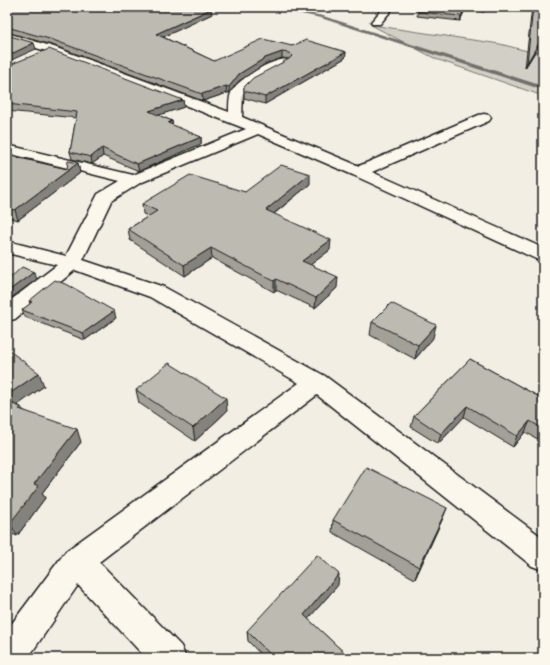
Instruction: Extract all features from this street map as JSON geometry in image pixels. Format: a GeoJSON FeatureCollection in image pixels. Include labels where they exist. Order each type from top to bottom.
{"type":"FeatureCollection","features":[{"type":"Feature","properties":{"kind":"street"},"geometry":{"type":"LineString","coordinates":[[376,22],[389,7]]}},
{"type":"Feature","properties":{"kind":"street"},"geometry":{"type":"LineString","coordinates":[[7,36],[50,49],[235,119],[359,172],[543,255]]}},
{"type":"Feature","properties":{"kind":"street"},"geometry":{"type":"LineString","coordinates":[[36,55],[50,49]]}},
{"type":"Feature","properties":{"kind":"street"},"geometry":{"type":"LineString","coordinates":[[235,119],[237,93],[248,80],[284,62]]}},
{"type":"Feature","properties":{"kind":"street"},"geometry":{"type":"LineString","coordinates":[[359,172],[484,118]]}},
{"type":"Feature","properties":{"kind":"street"},"geometry":{"type":"LineString","coordinates":[[7,314],[72,263],[104,198],[134,180],[258,129]]}},
{"type":"Feature","properties":{"kind":"street"},"geometry":{"type":"LineString","coordinates":[[7,149],[134,180]]}},
{"type":"Feature","properties":{"kind":"street"},"geometry":{"type":"LineString","coordinates":[[7,247],[72,263],[157,292],[317,382],[543,556]]}},
{"type":"Feature","properties":{"kind":"street"},"geometry":{"type":"LineString","coordinates":[[7,658],[77,561],[317,382]]}},
{"type":"Feature","properties":{"kind":"street"},"geometry":{"type":"LineString","coordinates":[[77,561],[169,658]]}},
{"type":"Feature","properties":{"kind":"shaded area"},"geometry":{"type":"Polygon","coordinates":[[[371,25],[500,44],[543,55],[543,96],[436,59],[371,25]]]}},
{"type":"Feature","properties":{"kind":"building"},"geometry":{"type":"Polygon","coordinates":[[[7,7],[197,7],[211,9],[156,34],[214,61],[263,39],[292,46],[306,40],[346,52],[265,97],[244,91],[244,87],[253,78],[289,59],[292,56],[289,53],[282,52],[265,58],[239,74],[229,87],[226,86],[202,94],[53,40],[7,27],[7,7]]]}},
{"type":"Feature","properties":{"kind":"building"},"geometry":{"type":"Polygon","coordinates":[[[420,7],[465,7],[461,16],[418,12],[420,7]]]}},
{"type":"Feature","properties":{"kind":"building"},"geometry":{"type":"Polygon","coordinates":[[[533,7],[543,7],[543,36],[527,63],[533,7]]]}},
{"type":"Feature","properties":{"kind":"building"},"geometry":{"type":"Polygon","coordinates":[[[7,35],[34,43],[7,56],[7,35]]]}},
{"type":"Feature","properties":{"kind":"building"},"geometry":{"type":"Polygon","coordinates":[[[49,49],[183,100],[149,111],[172,121],[168,123],[201,137],[137,164],[102,148],[91,157],[70,152],[77,112],[7,104],[7,66],[49,49]]]}},
{"type":"Feature","properties":{"kind":"building"},"geometry":{"type":"Polygon","coordinates":[[[7,155],[67,169],[68,161],[78,163],[15,210],[7,208],[7,155]]]}},
{"type":"Feature","properties":{"kind":"building"},"geometry":{"type":"Polygon","coordinates":[[[281,165],[310,174],[266,210],[331,240],[302,261],[338,277],[316,298],[276,279],[274,281],[211,248],[184,265],[128,229],[157,211],[142,204],[190,175],[245,192],[281,165]]]}},
{"type":"Feature","properties":{"kind":"building"},"geometry":{"type":"Polygon","coordinates":[[[22,267],[34,272],[7,292],[7,281],[22,267]]]}},
{"type":"Feature","properties":{"kind":"building"},"geometry":{"type":"Polygon","coordinates":[[[55,280],[70,286],[114,311],[83,333],[22,310],[32,302],[29,301],[55,280]]]}},
{"type":"Feature","properties":{"kind":"building"},"geometry":{"type":"Polygon","coordinates":[[[391,303],[436,325],[418,345],[372,322],[391,303]]]}},
{"type":"Feature","properties":{"kind":"building"},"geometry":{"type":"Polygon","coordinates":[[[7,349],[39,373],[9,394],[7,392],[7,349]]]}},
{"type":"Feature","properties":{"kind":"building"},"geometry":{"type":"Polygon","coordinates":[[[470,359],[543,399],[543,429],[530,421],[517,436],[467,406],[441,434],[414,416],[470,359]]]}},
{"type":"Feature","properties":{"kind":"building"},"geometry":{"type":"Polygon","coordinates":[[[169,363],[226,398],[193,428],[136,390],[169,363]]]}},
{"type":"Feature","properties":{"kind":"building"},"geometry":{"type":"Polygon","coordinates":[[[7,402],[21,407],[19,409],[77,429],[34,484],[39,486],[10,523],[7,522],[7,402]]]}},
{"type":"Feature","properties":{"kind":"building"},"geometry":{"type":"Polygon","coordinates":[[[366,467],[447,508],[419,567],[333,520],[366,467]]]}},
{"type":"Feature","properties":{"kind":"building"},"geometry":{"type":"Polygon","coordinates":[[[317,555],[339,574],[304,615],[350,658],[274,658],[247,631],[317,555]]]}},
{"type":"Feature","properties":{"kind":"waterway"},"geometry":{"type":"LineString","coordinates":[[270,7],[322,17],[543,88]]}}]}
